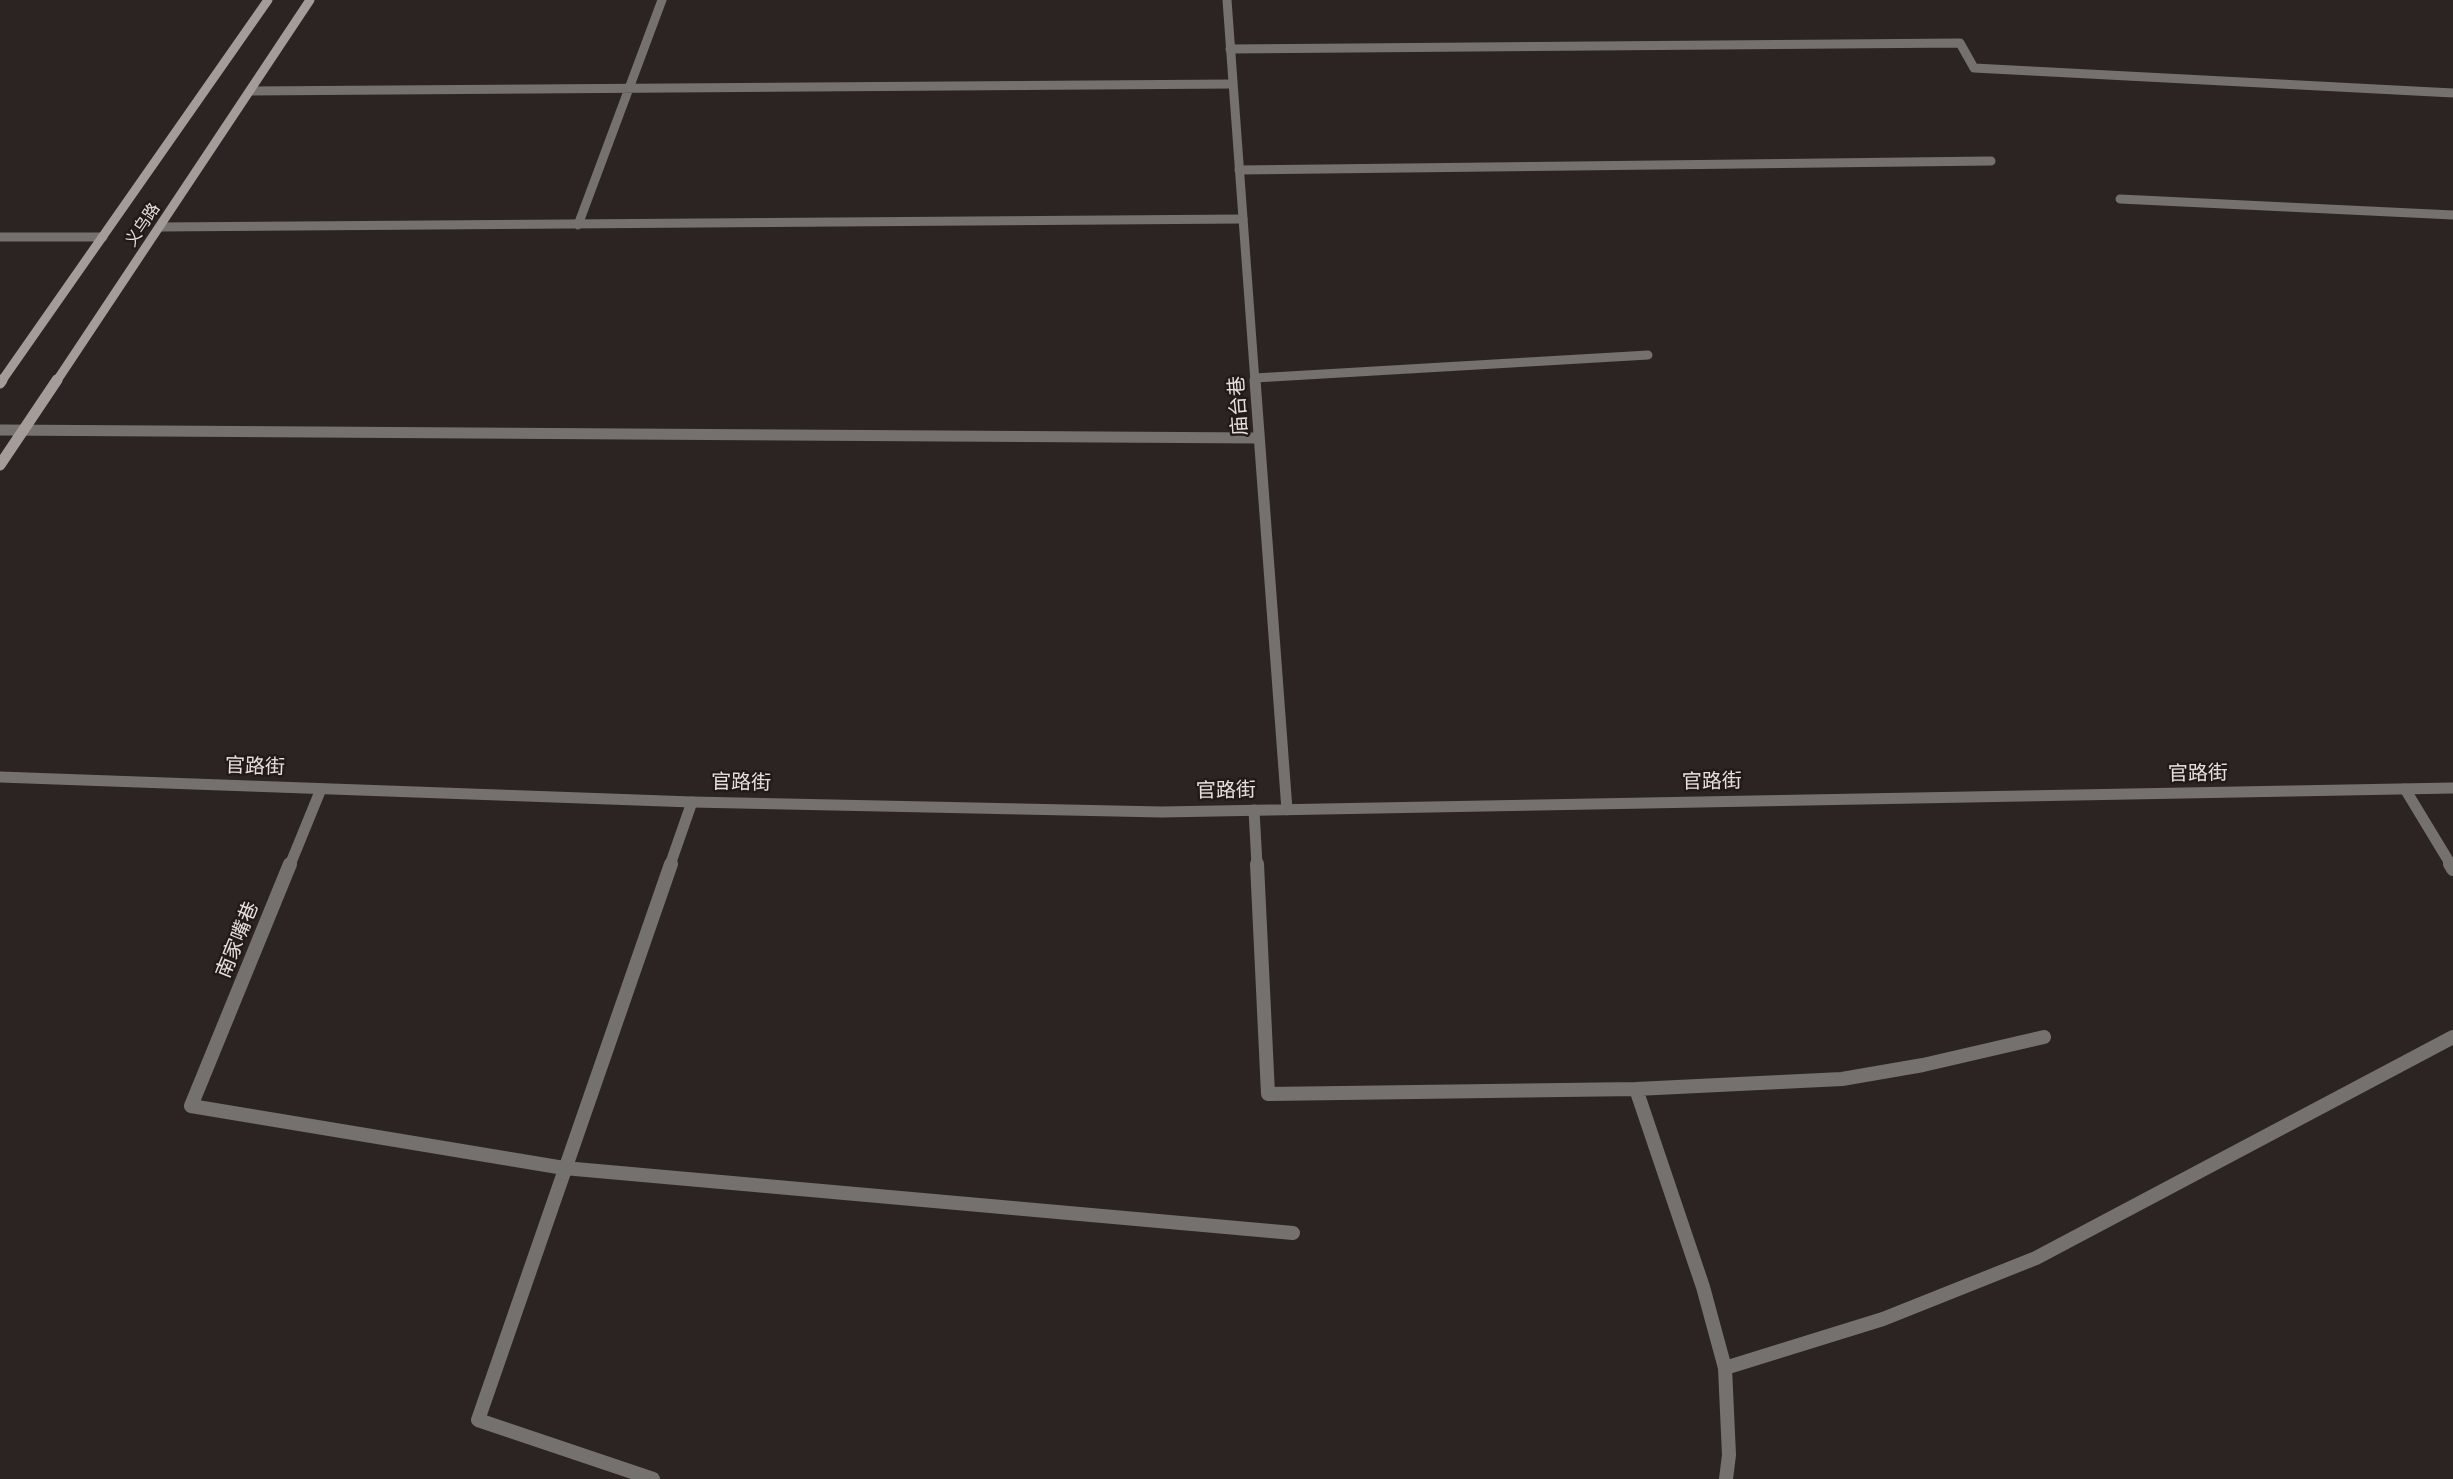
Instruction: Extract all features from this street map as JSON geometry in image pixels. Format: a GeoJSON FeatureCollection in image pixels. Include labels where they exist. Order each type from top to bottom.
{"type":"FeatureCollection","features":[{"type":"Feature","properties":{"kind":"main road","name":"义乌路"},"geometry":{"type":"LineString","coordinates":[[0,383],[268,0]]}},
{"type":"Feature","properties":{"kind":"main road","name":"义乌路"},"geometry":{"type":"LineString","coordinates":[[0,465],[310,0]]}},
{"type":"Feature","properties":{"kind":"street"},"geometry":{"type":"LineString","coordinates":[[579,225],[662,0]]}},
{"type":"Feature","properties":{"kind":"street","name":"庙台巷"},"geometry":{"type":"LineString","coordinates":[[1227,0],[1287,810]]}},
{"type":"Feature","properties":{"kind":"street"},"geometry":{"type":"LineString","coordinates":[[1230,49],[1960,43],[1974,68],[2453,93]]}},
{"type":"Feature","properties":{"kind":"street"},"geometry":{"type":"LineString","coordinates":[[250,91],[1232,84]]}},
{"type":"Feature","properties":{"kind":"street"},"geometry":{"type":"LineString","coordinates":[[1239,170],[1991,161]]}},
{"type":"Feature","properties":{"kind":"street"},"geometry":{"type":"LineString","coordinates":[[2120,199],[2453,215]]}},
{"type":"Feature","properties":{"kind":"street"},"geometry":{"type":"LineString","coordinates":[[160,227],[1243,219]]}},
{"type":"Feature","properties":{"kind":"street"},"geometry":{"type":"LineString","coordinates":[[0,237],[103,237]]}},
{"type":"Feature","properties":{"kind":"street"},"geometry":{"type":"LineString","coordinates":[[1255,378],[1648,355]]}},
{"type":"Feature","properties":{"kind":"street"},"geometry":{"type":"LineString","coordinates":[[0,430],[1259,438]]}},
{"type":"Feature","properties":{"kind":"street","name":"官路街"},"geometry":{"type":"LineString","coordinates":[[0,777],[692,802],[1151,812],[2453,788]]}},
{"type":"Feature","properties":{"kind":"street","name":"南家嘴巷"},"geometry":{"type":"LineString","coordinates":[[321,789],[191,1106],[564,1168]]}},
{"type":"Feature","properties":{"kind":"street"},"geometry":{"type":"LineString","coordinates":[[2405,789],[2453,869]]}},
{"type":"Feature","properties":{"kind":"street"},"geometry":{"type":"LineString","coordinates":[[653,1479],[478,1420],[692,802]]}},
{"type":"Feature","properties":{"kind":"street"},"geometry":{"type":"LineString","coordinates":[[1254,810],[1268,1094],[1636,1089],[1842,1079],[1923,1065],[2044,1037]]}},
{"type":"Feature","properties":{"kind":"street"},"geometry":{"type":"LineString","coordinates":[[1725,1368],[1883,1318],[2036,1258],[2453,1037]]}},
{"type":"Feature","properties":{"kind":"street"},"geometry":{"type":"LineString","coordinates":[[1636,1089],[1703,1287],[1725,1368],[1729,1455],[1726,1479]]}},
{"type":"Feature","properties":{"kind":"street"},"geometry":{"type":"LineString","coordinates":[[564,1168],[1293,1233]]}}]}
